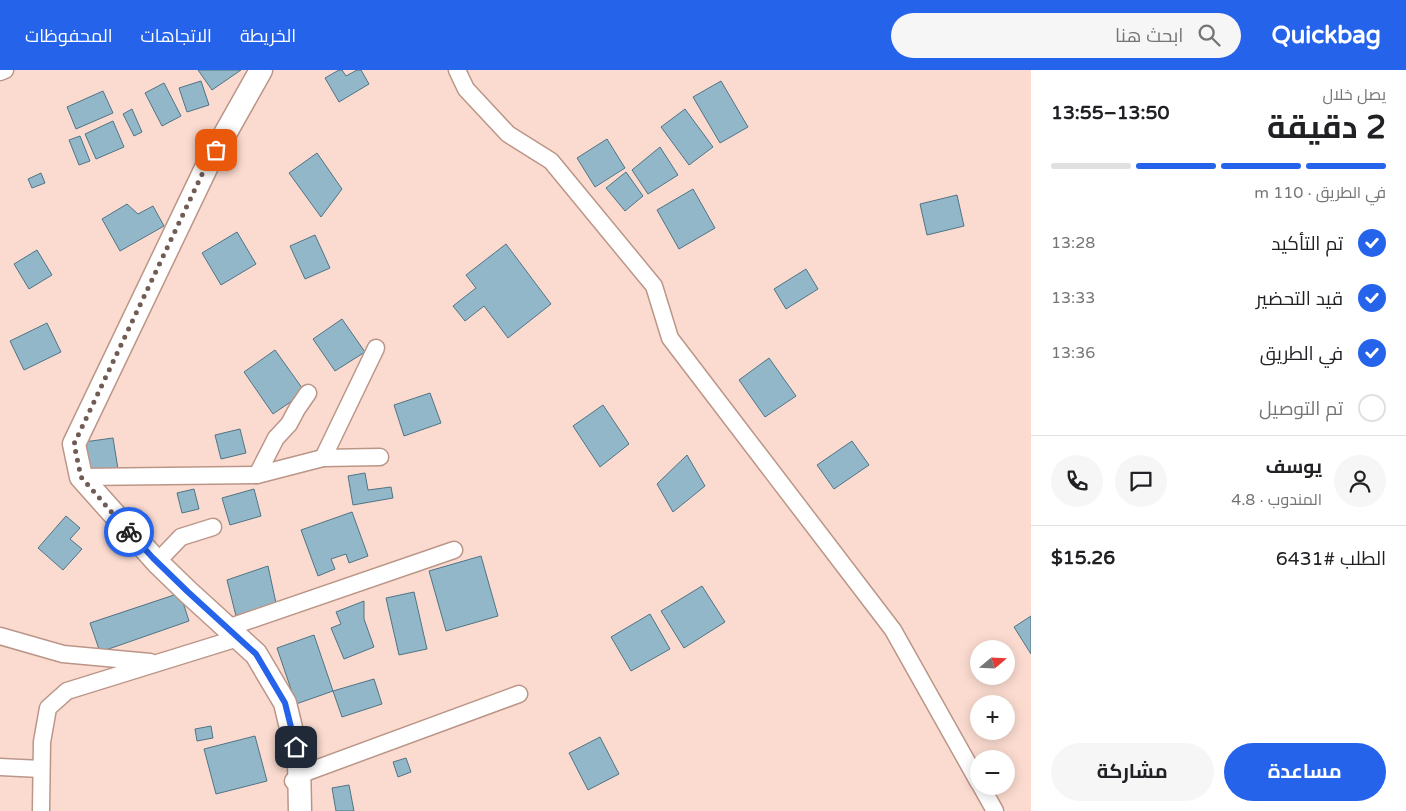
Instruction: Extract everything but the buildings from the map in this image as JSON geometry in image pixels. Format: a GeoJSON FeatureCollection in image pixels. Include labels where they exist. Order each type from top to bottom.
{"type":"FeatureCollection","features":[{"type":"Feature","properties":{"kind":"street"},"geometry":{"type":"LineString","coordinates":[[0,72],[6,70]]}},
{"type":"Feature","properties":{"kind":"street"},"geometry":{"type":"LineString","coordinates":[[261,70],[206,166],[74,444],[81,477],[157,562],[256,654],[285,703],[299,762],[295,780],[300,811]]}},
{"type":"Feature","properties":{"kind":"street"},"geometry":{"type":"LineString","coordinates":[[457,70],[466,90],[508,134],[551,161],[654,286],[670,338],[893,630],[970,767]]}},
{"type":"Feature","properties":{"kind":"street"},"geometry":{"type":"LineString","coordinates":[[323,458],[376,348]]}},
{"type":"Feature","properties":{"kind":"street"},"geometry":{"type":"LineString","coordinates":[[257,475],[276,438],[290,424],[296,409],[308,393]]}},
{"type":"Feature","properties":{"kind":"street"},"geometry":{"type":"LineString","coordinates":[[81,477],[257,475],[323,458],[380,457]]}},
{"type":"Feature","properties":{"kind":"street"},"geometry":{"type":"LineString","coordinates":[[157,562],[181,537],[213,527]]}},
{"type":"Feature","properties":{"kind":"street"},"geometry":{"type":"LineString","coordinates":[[40,811],[42,742],[48,708],[67,691],[157,663],[454,550]]}},
{"type":"Feature","properties":{"kind":"street"},"geometry":{"type":"LineString","coordinates":[[0,636],[63,654],[157,663]]}},
{"type":"Feature","properties":{"kind":"street"},"geometry":{"type":"LineString","coordinates":[[295,780],[519,694]]}},
{"type":"Feature","properties":{"kind":"street"},"geometry":{"type":"LineString","coordinates":[[0,767],[41,769]]}},
{"type":"Feature","properties":{"kind":"street"},"geometry":{"type":"LineString","coordinates":[[986,795],[995,811]]}},
{"type":"Feature","properties":{"kind":"way so far"},"geometry":{"type":"LineString","coordinates":[[129,532],[81,477],[74,444],[206,166],[216,150]]}},
{"type":"Feature","properties":{"kind":"route"},"geometry":{"type":"LineString","coordinates":[[129,532],[188,592],[256,654],[285,703],[296,747]]}}]}
